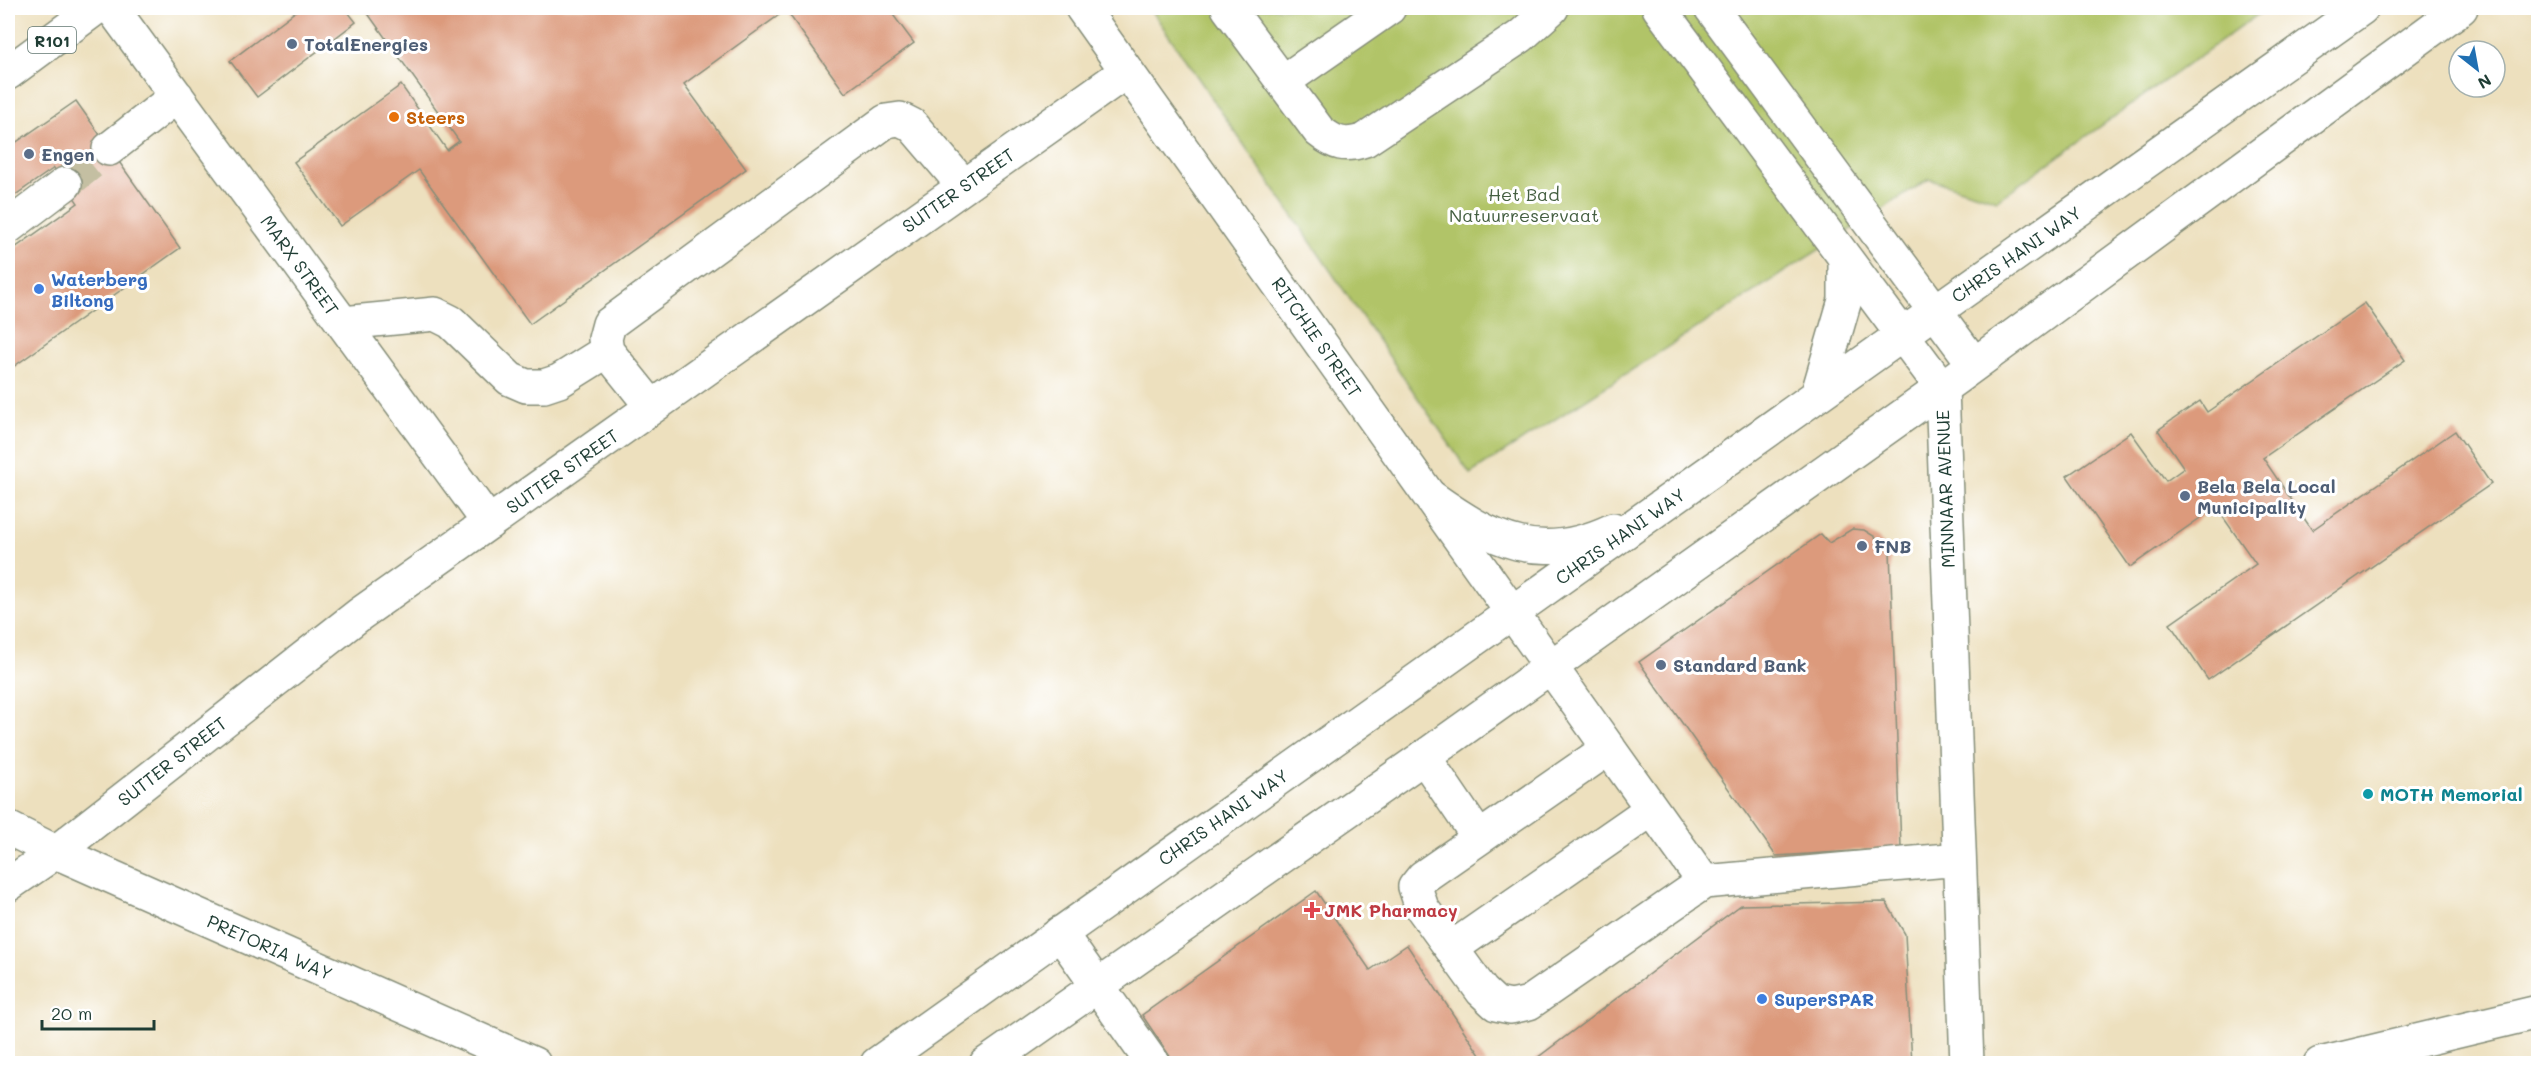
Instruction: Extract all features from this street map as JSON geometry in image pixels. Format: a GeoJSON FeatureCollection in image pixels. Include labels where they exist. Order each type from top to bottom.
{"type":"FeatureCollection","features":[{"type":"Feature","properties":{"kind":"street","name":"R101"},"geometry":{"type":"LineString","coordinates":[[8,73],[96,8]]}},
{"type":"Feature","properties":{"kind":"street","name":"MARX STREET"},"geometry":{"type":"LineString","coordinates":[[112,8],[489,523]]}},
{"type":"Feature","properties":{"kind":"street","name":"RITCHIE STREET"},"geometry":{"type":"LineString","coordinates":[[1082,8],[1704,882]]}},
{"type":"Feature","properties":{"kind":"street"},"geometry":{"type":"LineString","coordinates":[[1284,81],[1389,8]]}},
{"type":"Feature","properties":{"kind":"street"},"geometry":{"type":"LineString","coordinates":[[1231,9],[1319,131],[1333,142],[1347,146],[1365,140],[1512,42],[1552,8]]}},
{"type":"Feature","properties":{"kind":"street","name":"MINNAAR AVENUE"},"geometry":{"type":"LineString","coordinates":[[1659,8],[1942,388],[1966,1064]]}},
{"type":"Feature","properties":{"kind":"street"},"geometry":{"type":"LineString","coordinates":[[1711,8],[1974,364]]}},
{"type":"Feature","properties":{"kind":"street","name":"CHRIS HANI WAY"},"geometry":{"type":"LineString","coordinates":[[877,1064],[2362,8]]}},
{"type":"Feature","properties":{"kind":"street"},"geometry":{"type":"LineString","coordinates":[[986,1064],[1424,758],[1942,388],[2461,8]]}},
{"type":"Feature","properties":{"kind":"street","name":"SUTTER STREET"},"geometry":{"type":"LineString","coordinates":[[8,885],[56,852],[360,614],[1127,71]]}},
{"type":"Feature","properties":{"kind":"street"},"geometry":{"type":"LineString","coordinates":[[109,149],[177,96]]}},
{"type":"Feature","properties":{"kind":"street"},"geometry":{"type":"LineString","coordinates":[[652,407],[607,351],[605,339],[609,324],[886,121],[900,119],[912,125],[964,186]]}},
{"type":"Feature","properties":{"kind":"street"},"geometry":{"type":"LineString","coordinates":[[8,227],[65,184]]}},
{"type":"Feature","properties":{"kind":"street"},"geometry":{"type":"LineString","coordinates":[[1818,393],[1845,300],[1845,260]]}},
{"type":"Feature","properties":{"kind":"street"},"geometry":{"type":"LineString","coordinates":[[343,323],[414,314],[435,314],[451,322],[510,379],[526,386],[544,386],[559,381],[607,351]]}},
{"type":"Feature","properties":{"kind":"street"},"geometry":{"type":"LineString","coordinates":[[1431,497],[1473,527],[1508,543],[1550,546],[1594,539],[1661,507]]}},
{"type":"Feature","properties":{"kind":"street"},"geometry":{"type":"LineString","coordinates":[[1609,748],[1423,877],[1415,887],[1422,908],[1482,991],[1496,1004],[1511,1007],[1529,1004],[1704,882],[1959,859]]}},
{"type":"Feature","properties":{"kind":"street"},"geometry":{"type":"LineString","coordinates":[[1424,758],[1479,838]]}},
{"type":"Feature","properties":{"kind":"street"},"geometry":{"type":"LineString","coordinates":[[1452,948],[1652,809]]}},
{"type":"Feature","properties":{"kind":"street","name":"PRETORIA WAY"},"geometry":{"type":"LineString","coordinates":[[8,828],[56,852],[534,1064]]}},
{"type":"Feature","properties":{"kind":"street"},"geometry":{"type":"LineString","coordinates":[[1060,933],[1153,1064]]}},
{"type":"Feature","properties":{"kind":"street"},"geometry":{"type":"LineString","coordinates":[[2320,1064],[2538,1012]]}},
{"type":"Feature","properties":{"kind":"green space","name":"Het Bad Natuurreservaat"},"geometry":{"type":"Polygon","coordinates":[[[1150,8],[2267,8],[1997,200],[1929,179],[1470,474],[1150,8]]]}},
{"type":"Feature","properties":{"kind":"building"},"geometry":{"type":"Polygon","coordinates":[[[300,8],[345,8],[356,22],[257,97],[230,61],[300,8]]]}},
{"type":"Feature","properties":{"kind":"building"},"geometry":{"type":"Polygon","coordinates":[[[364,8],[888,8],[914,43],[845,93],[786,10],[684,84],[746,169],[530,324],[419,170],[340,226],[294,162],[401,85],[447,150],[459,141],[364,8]]]}},
{"type":"Feature","properties":{"kind":"building"},"geometry":{"type":"Polygon","coordinates":[[[76,101],[180,248],[13,367],[8,360],[8,253],[78,203],[54,168],[8,200],[8,148],[76,101]]]}},
{"type":"Feature","properties":{"kind":"building","name":"Bela Bela Local Municipality"},"geometry":{"type":"Polygon","coordinates":[[[2365,303],[2405,360],[2263,458],[2312,530],[2455,431],[2491,484],[2208,680],[2170,624],[2256,564],[2216,507],[2130,567],[2067,476],[2131,432],[2166,481],[2184,468],[2158,430],[2200,401],[2207,412],[2365,303]]]}},
{"type":"Feature","properties":{"kind":"building"},"geometry":{"type":"Polygon","coordinates":[[[1852,529],[1864,530],[1877,538],[1890,551],[1901,848],[1776,856],[1639,662],[1821,534],[1829,543],[1852,529]]]}},
{"type":"Feature","properties":{"kind":"building"},"geometry":{"type":"Polygon","coordinates":[[[1316,891],[1370,970],[1407,945],[1486,1064],[1175,1064],[1142,1015],[1316,891]]]}},
{"type":"Feature","properties":{"kind":"building","name":"SuperSPAR"},"geometry":{"type":"Polygon","coordinates":[[[1886,902],[1905,934],[1912,1064],[1529,1064],[1741,905],[1886,902]]]}},
{"type":"Feature","properties":{"kind":"tunnel"},"geometry":{"type":"LineString","coordinates":[[65,184],[109,149]]}},
{"type":"Feature","properties":{"kind":"place","name":"TotalEnergies"},"geometry":{"type":"Point","coordinates":[292,44]}},
{"type":"Feature","properties":{"kind":"place","name":"Steers"},"geometry":{"type":"Point","coordinates":[394,117]}},
{"type":"Feature","properties":{"kind":"place","name":"Engen"},"geometry":{"type":"Point","coordinates":[29,154]}},
{"type":"Feature","properties":{"kind":"place","name":"Waterberg Biltong"},"geometry":{"type":"Point","coordinates":[39,289]}},
{"type":"Feature","properties":{"kind":"place","name":"Bela Bela Local Municipality"},"geometry":{"type":"Point","coordinates":[2185,496]}},
{"type":"Feature","properties":{"kind":"place","name":"FNB"},"geometry":{"type":"Point","coordinates":[1862,546]}},
{"type":"Feature","properties":{"kind":"place","name":"Standard Bank"},"geometry":{"type":"Point","coordinates":[1661,665]}},
{"type":"Feature","properties":{"kind":"place","name":"MOTH Memorial"},"geometry":{"type":"Point","coordinates":[2368,794]}},
{"type":"Feature","properties":{"kind":"place","name":"JMK Pharmacy"},"geometry":{"type":"Point","coordinates":[1312,910]}},
{"type":"Feature","properties":{"kind":"place","name":"SuperSPAR"},"geometry":{"type":"Point","coordinates":[1762,999]}}]}
